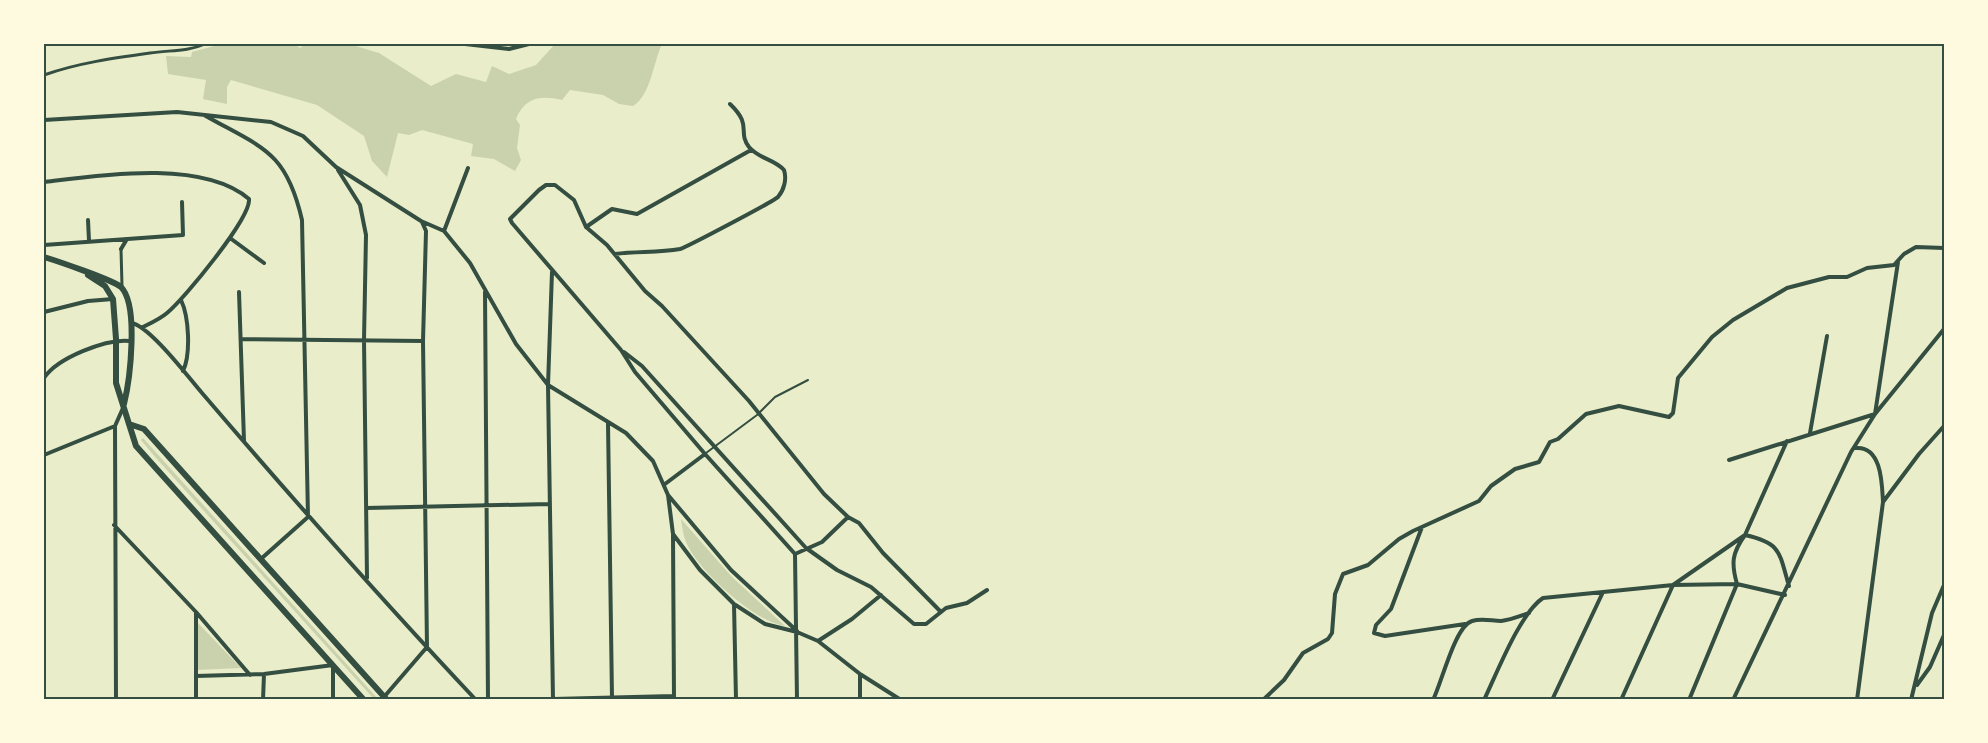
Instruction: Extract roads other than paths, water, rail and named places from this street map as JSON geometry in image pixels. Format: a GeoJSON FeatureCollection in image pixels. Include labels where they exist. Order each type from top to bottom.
{"type":"FeatureCollection","features":[{"type":"Feature","properties":{"kind":"main road"},"geometry":{"type":"LineString","coordinates":[[44,257],[113,282],[122,288],[131,308],[124,404]]}},
{"type":"Feature","properties":{"kind":"main road"},"geometry":{"type":"LineString","coordinates":[[88,274],[105,286],[113,299],[117,339],[116,383],[142,455],[364,699]]}},
{"type":"Feature","properties":{"kind":"main road"},"geometry":{"type":"LineString","coordinates":[[129,424],[144,429],[386,698]]}},
{"type":"Feature","properties":{"kind":"street"},"geometry":{"type":"LineString","coordinates":[[44,75],[112,58],[175,49],[186,51],[205,44]]}},
{"type":"Feature","properties":{"kind":"street"},"geometry":{"type":"LineString","coordinates":[[465,44],[509,49],[529,44]]}},
{"type":"Feature","properties":{"kind":"street"},"geometry":{"type":"LineString","coordinates":[[615,254],[637,251],[660,253],[681,248],[775,200],[783,190],[784,170],[756,156],[751,150],[745,140],[742,117],[730,105]]}},
{"type":"Feature","properties":{"kind":"street"},"geometry":{"type":"LineString","coordinates":[[44,120],[177,112],[261,121],[285,126],[303,136],[336,166],[421,220],[444,231],[470,263],[516,344],[548,385],[638,443],[653,460],[665,484],[673,534],[674,698],[553,699],[548,385],[552,272]]}},
{"type":"Feature","properties":{"kind":"street"},"geometry":{"type":"LineString","coordinates":[[202,114],[271,154],[289,179],[302,220],[308,518]]}},
{"type":"Feature","properties":{"kind":"street"},"geometry":{"type":"LineString","coordinates":[[586,227],[612,209],[637,214],[751,150]]}},
{"type":"Feature","properties":{"kind":"street"},"geometry":{"type":"LineString","coordinates":[[336,166],[360,205],[365,227],[367,580]]}},
{"type":"Feature","properties":{"kind":"street"},"geometry":{"type":"LineString","coordinates":[[444,231],[468,168]]}},
{"type":"Feature","properties":{"kind":"street"},"geometry":{"type":"LineString","coordinates":[[44,182],[106,175],[182,175],[216,182],[247,197],[249,206],[230,238],[181,300],[165,315],[142,327]]}},
{"type":"Feature","properties":{"kind":"street"},"geometry":{"type":"LineString","coordinates":[[797,699],[795,555],[745,501],[635,372],[621,350],[552,272],[510,219],[538,189],[550,185],[561,189],[574,200],[586,227],[615,254],[645,291],[662,306],[748,401],[757,415],[824,494],[848,517],[859,523],[883,553],[940,612]]}},
{"type":"Feature","properties":{"kind":"street"},"geometry":{"type":"LineString","coordinates":[[44,244],[183,235],[182,202]]}},
{"type":"Feature","properties":{"kind":"street"},"geometry":{"type":"LineString","coordinates":[[88,220],[89,241]]}},
{"type":"Feature","properties":{"kind":"street"},"geometry":{"type":"LineString","coordinates":[[386,698],[427,647],[423,341],[426,231],[421,220]]}},
{"type":"Feature","properties":{"kind":"street"},"geometry":{"type":"LineString","coordinates":[[122,288],[121,249],[127,238]]}},
{"type":"Feature","properties":{"kind":"street"},"geometry":{"type":"LineString","coordinates":[[230,238],[264,263]]}},
{"type":"Feature","properties":{"kind":"street"},"geometry":{"type":"LineString","coordinates":[[1263,699],[1284,680],[1303,653],[1328,639],[1332,633],[1335,594],[1343,574],[1368,565],[1399,539],[1479,501],[1491,486],[1515,469],[1539,462],[1550,442],[1558,440],[1587,414],[1619,406],[1669,417],[1673,413],[1678,378],[1712,338],[1734,320],[1787,288],[1829,277],[1847,277],[1867,268],[1894,265],[1904,254],[1916,247],[1944,248]]}},
{"type":"Feature","properties":{"kind":"street"},"geometry":{"type":"LineString","coordinates":[[1875,414],[1898,262]]}},
{"type":"Feature","properties":{"kind":"street"},"geometry":{"type":"LineString","coordinates":[[485,291],[488,699]]}},
{"type":"Feature","properties":{"kind":"street"},"geometry":{"type":"LineString","coordinates":[[239,292],[244,442]]}},
{"type":"Feature","properties":{"kind":"street"},"geometry":{"type":"LineString","coordinates":[[44,312],[88,301],[113,299]]}},
{"type":"Feature","properties":{"kind":"street"},"geometry":{"type":"LineString","coordinates":[[181,300],[185,309],[186,350],[183,371]]}},
{"type":"Feature","properties":{"kind":"street"},"geometry":{"type":"LineString","coordinates":[[131,323],[142,327],[183,371],[308,518],[476,699]]}},
{"type":"Feature","properties":{"kind":"street"},"geometry":{"type":"LineString","coordinates":[[1733,699],[1855,448],[1875,414],[1944,329]]}},
{"type":"Feature","properties":{"kind":"street"},"geometry":{"type":"LineString","coordinates":[[1810,433],[1827,336]]}},
{"type":"Feature","properties":{"kind":"street"},"geometry":{"type":"LineString","coordinates":[[44,378],[58,363],[117,339],[130,341]]}},
{"type":"Feature","properties":{"kind":"street"},"geometry":{"type":"LineString","coordinates":[[242,339],[423,341]]}},
{"type":"Feature","properties":{"kind":"street"},"geometry":{"type":"LineString","coordinates":[[621,350],[642,366],[712,447],[806,548],[881,595],[918,626],[926,624],[940,612],[967,603],[987,590]]}},
{"type":"Feature","properties":{"kind":"street"},"geometry":{"type":"LineString","coordinates":[[115,699],[115,426],[124,404]]}},
{"type":"Feature","properties":{"kind":"street"},"geometry":{"type":"LineString","coordinates":[[1729,460],[1875,414]]}},
{"type":"Feature","properties":{"kind":"street"},"geometry":{"type":"LineString","coordinates":[[608,423],[612,697]]}},
{"type":"Feature","properties":{"kind":"street"},"geometry":{"type":"LineString","coordinates":[[44,455],[115,426]]}},
{"type":"Feature","properties":{"kind":"street"},"geometry":{"type":"LineString","coordinates":[[1883,502],[1919,454],[1944,426]]}},
{"type":"Feature","properties":{"kind":"street"},"geometry":{"type":"LineString","coordinates":[[1689,699],[1737,584],[1732,567],[1733,555],[1746,535],[1787,441]]}},
{"type":"Feature","properties":{"kind":"street"},"geometry":{"type":"LineString","coordinates":[[1855,448],[1868,451],[1876,462],[1881,472],[1883,502],[1857,699]]}},
{"type":"Feature","properties":{"kind":"street"},"geometry":{"type":"LineString","coordinates":[[665,484],[705,454]]}},
{"type":"Feature","properties":{"kind":"street"},"geometry":{"type":"LineString","coordinates":[[668,495],[731,570],[797,632]]}},
{"type":"Feature","properties":{"kind":"street"},"geometry":{"type":"LineString","coordinates":[[366,508],[549,504]]}},
{"type":"Feature","properties":{"kind":"street"},"geometry":{"type":"LineString","coordinates":[[795,555],[822,542],[848,517]]}},
{"type":"Feature","properties":{"kind":"street"},"geometry":{"type":"LineString","coordinates":[[262,558],[308,518]]}},
{"type":"Feature","properties":{"kind":"street"},"geometry":{"type":"LineString","coordinates":[[114,525],[196,612],[250,675]]}},
{"type":"Feature","properties":{"kind":"street"},"geometry":{"type":"LineString","coordinates":[[1422,527],[1391,609],[1376,625],[1374,633],[1384,636],[1479,620],[1503,621],[1530,613]]}},
{"type":"Feature","properties":{"kind":"street"},"geometry":{"type":"LineString","coordinates":[[673,534],[700,570],[734,604],[765,624],[797,632],[818,641],[860,674],[901,699]]}},
{"type":"Feature","properties":{"kind":"street"},"geometry":{"type":"LineString","coordinates":[[1621,699],[1673,585],[1746,535],[1769,541],[1775,546],[1789,586]]}},
{"type":"Feature","properties":{"kind":"street"},"geometry":{"type":"LineString","coordinates":[[1484,699],[1509,646],[1530,613],[1543,598],[1673,585],[1737,584],[1785,595]]}},
{"type":"Feature","properties":{"kind":"street"},"geometry":{"type":"LineString","coordinates":[[1911,699],[1932,613],[1944,585]]}},
{"type":"Feature","properties":{"kind":"street"},"geometry":{"type":"LineString","coordinates":[[1552,699],[1603,591]]}},
{"type":"Feature","properties":{"kind":"street"},"geometry":{"type":"LineString","coordinates":[[818,641],[852,619],[881,595]]}},
{"type":"Feature","properties":{"kind":"street"},"geometry":{"type":"LineString","coordinates":[[734,604],[736,699]]}},
{"type":"Feature","properties":{"kind":"street"},"geometry":{"type":"LineString","coordinates":[[196,612],[196,699]]}},
{"type":"Feature","properties":{"kind":"street"},"geometry":{"type":"LineString","coordinates":[[1433,699],[1458,635],[1465,624]]}},
{"type":"Feature","properties":{"kind":"street"},"geometry":{"type":"LineString","coordinates":[[1915,688],[1930,667],[1944,635]]}},
{"type":"Feature","properties":{"kind":"street"},"geometry":{"type":"LineString","coordinates":[[196,676],[264,674],[333,665],[333,699]]}},
{"type":"Feature","properties":{"kind":"street"},"geometry":{"type":"LineString","coordinates":[[263,699],[264,674]]}},
{"type":"Feature","properties":{"kind":"street"},"geometry":{"type":"LineString","coordinates":[[860,674],[860,699]]}},
{"type":"Feature","properties":{"kind":"lane"},"geometry":{"type":"LineString","coordinates":[[705,454],[757,415],[775,397],[808,380]]}}]}
